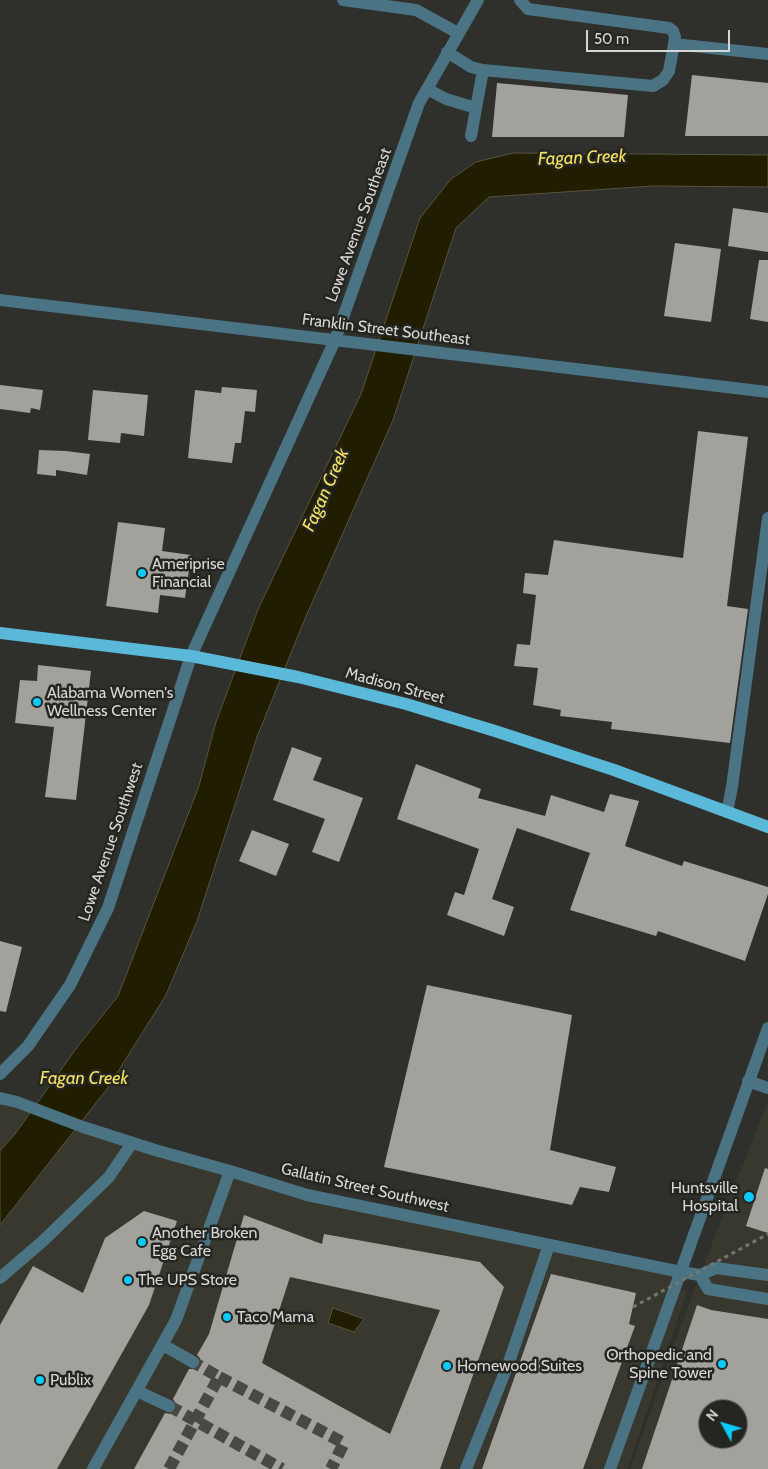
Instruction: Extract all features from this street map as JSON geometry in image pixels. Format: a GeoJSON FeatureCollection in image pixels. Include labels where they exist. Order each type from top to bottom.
{"type":"FeatureCollection","features":[{"type":"Feature","properties":{"kind":"main road","name":"Madison Street"},"geometry":{"type":"LineString","coordinates":[[0,633],[191,656],[298,677],[406,704],[614,770],[768,827]]}},
{"type":"Feature","properties":{"kind":"street"},"geometry":{"type":"LineString","coordinates":[[343,0],[416,10],[458,33]]}},
{"type":"Feature","properties":{"kind":"street","name":"Lowe Avenue Southeast"},"geometry":{"type":"LineString","coordinates":[[191,656],[335,340],[420,103],[478,0]]}},
{"type":"Feature","properties":{"kind":"street"},"geometry":{"type":"LineString","coordinates":[[447,52],[471,67],[483,70],[653,86],[663,80],[669,71],[675,37],[674,31],[669,28],[528,9],[520,0]]}},
{"type":"Feature","properties":{"kind":"street"},"geometry":{"type":"LineString","coordinates":[[674,44],[768,54]]}},
{"type":"Feature","properties":{"kind":"street"},"geometry":{"type":"LineString","coordinates":[[471,136],[483,70]]}},
{"type":"Feature","properties":{"kind":"street"},"geometry":{"type":"LineString","coordinates":[[427,89],[446,99],[476,108]]}},
{"type":"Feature","properties":{"kind":"street","name":"Franklin Street Southeast"},"geometry":{"type":"LineString","coordinates":[[0,300],[768,392]]}},
{"type":"Feature","properties":{"kind":"street"},"geometry":{"type":"LineString","coordinates":[[727,812],[734,778],[768,518]]}},
{"type":"Feature","properties":{"kind":"street","name":"Lowe Avenue Southwest"},"geometry":{"type":"LineString","coordinates":[[0,1074],[28,1046],[70,985],[108,908],[191,656]]}},
{"type":"Feature","properties":{"kind":"street"},"geometry":{"type":"LineString","coordinates":[[610,1469],[768,1028]]}},
{"type":"Feature","properties":{"kind":"street"},"geometry":{"type":"LineString","coordinates":[[748,1082],[768,1088]]}},
{"type":"Feature","properties":{"kind":"street","name":"Gallatin Street Southwest"},"geometry":{"type":"LineString","coordinates":[[0,1098],[18,1102],[84,1127],[307,1195],[681,1272],[700,1275],[716,1268],[768,1275]]}},
{"type":"Feature","properties":{"kind":"street"},"geometry":{"type":"LineString","coordinates":[[0,1278],[43,1241],[109,1177],[132,1142]]}},
{"type":"Feature","properties":{"kind":"street"},"geometry":{"type":"LineString","coordinates":[[93,1469],[176,1320],[230,1171]]}},
{"type":"Feature","properties":{"kind":"street"},"geometry":{"type":"LineString","coordinates":[[466,1469],[509,1362],[549,1245]]}},
{"type":"Feature","properties":{"kind":"street"},"geometry":{"type":"LineString","coordinates":[[700,1275],[708,1289],[768,1299]]}},
{"type":"Feature","properties":{"kind":"street"},"geometry":{"type":"LineString","coordinates":[[163,1345],[193,1362]]}},
{"type":"Feature","properties":{"kind":"street"},"geometry":{"type":"LineString","coordinates":[[137,1391],[169,1406]]}},
{"type":"Feature","properties":{"kind":"path"},"geometry":{"type":"LineString","coordinates":[[633,1307],[768,1234]]}},
{"type":"Feature","properties":{"kind":"shaded area"},"geometry":{"type":"Polygon","coordinates":[[[0,1100],[230,1171],[681,1272],[675,1288],[687,1291],[628,1469],[0,1469],[0,1100]]]}},
{"type":"Feature","properties":{"kind":"shaded area","name":"Huntsville Hospital"},"geometry":{"type":"Polygon","coordinates":[[[768,1100],[768,1469],[630,1469],[692,1295],[768,1100]]]}},
{"type":"Feature","properties":{"kind":"water","name":"Fagan Creek"},"geometry":{"type":"Polygon","coordinates":[[[513,153],[768,155],[768,187],[653,186],[489,197],[456,228],[393,420],[304,621],[257,737],[197,921],[166,995],[107,1089],[0,1225],[0,1151],[15,1134],[78,1046],[118,996],[199,786],[216,722],[259,607],[361,394],[420,218],[451,179],[476,162],[513,153]]]}},
{"type":"Feature","properties":{"kind":"water"},"geometry":{"type":"Polygon","coordinates":[[[333,1308],[364,1319],[354,1332],[328,1323],[333,1308]]]}},
{"type":"Feature","properties":{"kind":"building"},"geometry":{"type":"Polygon","coordinates":[[[692,75],[768,83],[768,136],[685,136],[692,75]]]}},
{"type":"Feature","properties":{"kind":"building"},"geometry":{"type":"Polygon","coordinates":[[[497,83],[628,95],[624,137],[492,137],[497,83]]]}},
{"type":"Feature","properties":{"kind":"building"},"geometry":{"type":"Polygon","coordinates":[[[733,208],[768,213],[768,252],[728,246],[733,208]]]}},
{"type":"Feature","properties":{"kind":"building"},"geometry":{"type":"Polygon","coordinates":[[[675,243],[721,249],[711,322],[664,316],[675,243]]]}},
{"type":"Feature","properties":{"kind":"building"},"geometry":{"type":"Polygon","coordinates":[[[759,260],[768,260],[768,322],[750,319],[759,260]]]}},
{"type":"Feature","properties":{"kind":"building"},"geometry":{"type":"Polygon","coordinates":[[[0,385],[43,390],[40,410],[31,408],[30,413],[0,409],[0,385]]]}},
{"type":"Feature","properties":{"kind":"building"},"geometry":{"type":"Polygon","coordinates":[[[222,387],[257,390],[255,412],[245,411],[241,443],[235,443],[232,463],[188,458],[195,390],[221,393],[222,387]]]}},
{"type":"Feature","properties":{"kind":"building"},"geometry":{"type":"Polygon","coordinates":[[[93,390],[148,395],[144,436],[121,433],[120,443],[88,440],[93,390]]]}},
{"type":"Feature","properties":{"kind":"building"},"geometry":{"type":"Polygon","coordinates":[[[698,431],[748,437],[727,606],[748,609],[730,743],[611,729],[612,722],[560,716],[561,710],[533,705],[538,668],[514,666],[517,644],[530,645],[536,595],[523,593],[525,573],[548,575],[554,540],[683,558],[698,431]]]}},
{"type":"Feature","properties":{"kind":"building"},"geometry":{"type":"Polygon","coordinates":[[[39,450],[90,454],[87,475],[56,470],[56,476],[37,474],[39,450]]]}},
{"type":"Feature","properties":{"kind":"building"},"geometry":{"type":"Polygon","coordinates":[[[118,522],[165,528],[162,551],[191,555],[185,598],[160,595],[158,613],[106,606],[118,522]]]}},
{"type":"Feature","properties":{"kind":"building"},"geometry":{"type":"Polygon","coordinates":[[[38,665],[91,671],[76,800],[45,797],[54,727],[15,723],[20,680],[37,681],[38,665]]]}},
{"type":"Feature","properties":{"kind":"building"},"geometry":{"type":"Polygon","coordinates":[[[292,747],[322,758],[313,780],[363,798],[339,862],[312,852],[325,819],[273,800],[292,747]]]}},
{"type":"Feature","properties":{"kind":"building"},"geometry":{"type":"Polygon","coordinates":[[[416,764],[481,789],[478,798],[545,816],[551,795],[604,812],[610,794],[639,801],[625,846],[682,866],[684,861],[768,887],[768,894],[745,961],[658,931],[656,936],[570,910],[590,853],[517,828],[492,899],[514,907],[504,936],[447,915],[455,892],[464,895],[479,849],[397,819],[416,764]]]}},
{"type":"Feature","properties":{"kind":"building"},"geometry":{"type":"Polygon","coordinates":[[[252,830],[289,844],[276,876],[239,861],[252,830]]]}},
{"type":"Feature","properties":{"kind":"building"},"geometry":{"type":"Polygon","coordinates":[[[0,941],[22,947],[6,1012],[0,1011],[0,941]]]}},
{"type":"Feature","properties":{"kind":"building"},"geometry":{"type":"Polygon","coordinates":[[[427,985],[572,1015],[550,1150],[616,1167],[609,1192],[580,1187],[572,1205],[384,1167],[427,985]]]}},
{"type":"Feature","properties":{"kind":"building"},"geometry":{"type":"Polygon","coordinates":[[[765,1168],[768,1169],[768,1233],[746,1226],[765,1168]]]}},
{"type":"Feature","properties":{"kind":"building"},"geometry":{"type":"Polygon","coordinates":[[[144,1211],[177,1221],[149,1305],[57,1469],[0,1469],[0,1325],[33,1266],[83,1293],[105,1238],[144,1211]]]}},
{"type":"Feature","properties":{"kind":"building"},"geometry":{"type":"Polygon","coordinates":[[[244,1215],[322,1244],[324,1234],[480,1262],[504,1287],[440,1469],[134,1469],[165,1413],[170,1414],[176,1410],[177,1405],[173,1399],[189,1369],[197,1369],[200,1366],[200,1358],[197,1355],[209,1334],[244,1215]],[[290,1277],[262,1363],[390,1434],[440,1310],[290,1277]]]}},
{"type":"Feature","properties":{"kind":"building"},"geometry":{"type":"Polygon","coordinates":[[[551,1274],[636,1293],[629,1324],[635,1326],[583,1469],[482,1469],[551,1274]]]}},
{"type":"Feature","properties":{"kind":"building","name":"Orthopedic and Spine Tower"},"geometry":{"type":"Polygon","coordinates":[[[697,1305],[711,1310],[768,1319],[768,1469],[642,1469],[697,1305]]]}},
{"type":"Feature","properties":{"kind":"tunnel"},"geometry":{"type":"LineString","coordinates":[[169,1469],[219,1377],[193,1362]]}},
{"type":"Feature","properties":{"kind":"tunnel"},"geometry":{"type":"LineString","coordinates":[[219,1377],[344,1443],[331,1469]]}},
{"type":"Feature","properties":{"kind":"tunnel"},"geometry":{"type":"LineString","coordinates":[[169,1406],[282,1469]]}},
{"type":"Feature","properties":{"kind":"place","name":"Ameriprise Financial"},"geometry":{"type":"Point","coordinates":[142,573]}},
{"type":"Feature","properties":{"kind":"place","name":"Alabama Women's Wellness Center"},"geometry":{"type":"Point","coordinates":[37,702]}},
{"type":"Feature","properties":{"kind":"place","name":"Huntsville Hospital"},"geometry":{"type":"Point","coordinates":[749,1197]}},
{"type":"Feature","properties":{"kind":"place","name":"Another Broken Egg Cafe"},"geometry":{"type":"Point","coordinates":[142,1242]}},
{"type":"Feature","properties":{"kind":"place","name":"The UPS Store"},"geometry":{"type":"Point","coordinates":[128,1280]}},
{"type":"Feature","properties":{"kind":"place","name":"Taco Mama"},"geometry":{"type":"Point","coordinates":[227,1317]}},
{"type":"Feature","properties":{"kind":"place","name":"Orthopedic and Spine Tower"},"geometry":{"type":"Point","coordinates":[722,1364]}},
{"type":"Feature","properties":{"kind":"place","name":"Homewood Suites"},"geometry":{"type":"Point","coordinates":[447,1366]}},
{"type":"Feature","properties":{"kind":"place","name":"Publix"},"geometry":{"type":"Point","coordinates":[40,1380]}}]}
